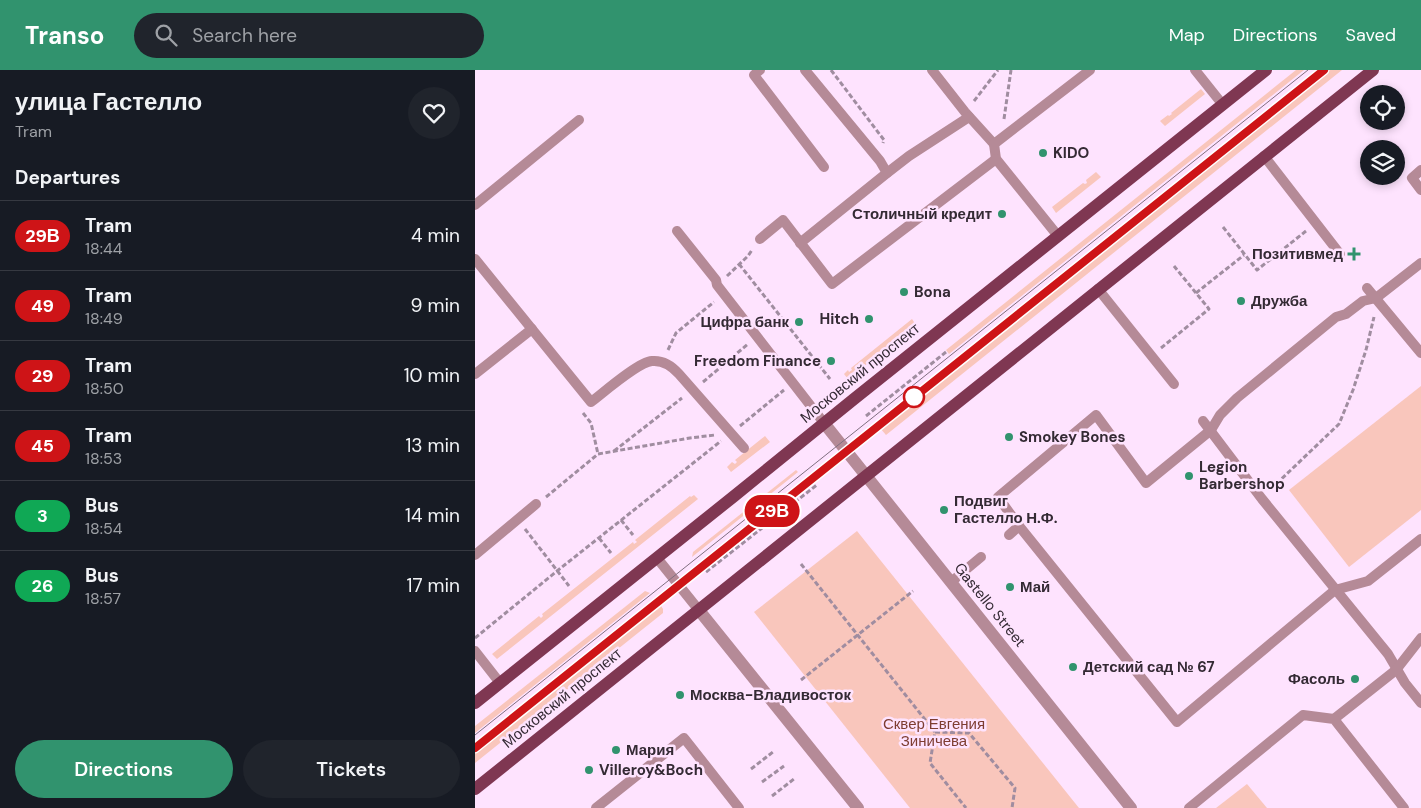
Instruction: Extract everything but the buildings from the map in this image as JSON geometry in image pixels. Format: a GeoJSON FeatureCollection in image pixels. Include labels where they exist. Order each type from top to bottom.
{"type":"FeatureCollection","features":[{"type":"Feature","properties":{"kind":"main road","name":"Московский проспект"},"geometry":{"type":"LineString","coordinates":[[475,702],[1266,70]]}},
{"type":"Feature","properties":{"kind":"main road","name":"Московский проспект"},"geometry":{"type":"LineString","coordinates":[[475,789],[1373,70]]}},
{"type":"Feature","properties":{"kind":"street","name":"Gastello Street"},"geometry":{"type":"LineString","coordinates":[[824,423],[1131,808]]}},
{"type":"Feature","properties":{"kind":"street"},"geometry":{"type":"LineString","coordinates":[[698,609],[858,808]]}},
{"type":"Feature","properties":{"kind":"lane"},"geometry":{"type":"LineString","coordinates":[[760,70],[754,75],[824,167]]}},
{"type":"Feature","properties":{"kind":"lane"},"geometry":{"type":"LineString","coordinates":[[805,70],[880,161],[887,173]]}},
{"type":"Feature","properties":{"kind":"lane"},"geometry":{"type":"LineString","coordinates":[[932,70],[967,114],[998,141]]}},
{"type":"Feature","properties":{"kind":"lane"},"geometry":{"type":"LineString","coordinates":[[1058,236],[996,159],[998,141],[1090,70]]}},
{"type":"Feature","properties":{"kind":"lane"},"geometry":{"type":"LineString","coordinates":[[1195,70],[1223,104]]}},
{"type":"Feature","properties":{"kind":"lane"},"geometry":{"type":"LineString","coordinates":[[800,243],[909,156],[967,114]]}},
{"type":"Feature","properties":{"kind":"lane"},"geometry":{"type":"LineString","coordinates":[[475,205],[579,120]]}},
{"type":"Feature","properties":{"kind":"lane"},"geometry":{"type":"LineString","coordinates":[[1264,156],[1340,254]]}},
{"type":"Feature","properties":{"kind":"lane"},"geometry":{"type":"LineString","coordinates":[[760,239],[783,220],[833,284],[996,159]]}},
{"type":"Feature","properties":{"kind":"lane"},"geometry":{"type":"LineString","coordinates":[[1421,170],[1412,178],[1421,190]]}},
{"type":"Feature","properties":{"kind":"lane"},"geometry":{"type":"LineString","coordinates":[[677,230],[716,280],[717,285],[824,423]]}},
{"type":"Feature","properties":{"kind":"lane"},"geometry":{"type":"LineString","coordinates":[[475,258],[591,402],[641,364],[651,360],[662,362],[672,367],[679,374],[743,448]]}},
{"type":"Feature","properties":{"kind":"lane"},"geometry":{"type":"LineString","coordinates":[[1421,263],[1376,298],[1363,301],[1346,314],[1336,317],[1237,398],[1221,415],[1211,430],[1146,482],[1096,415],[998,497],[1019,526],[1177,722],[1335,590],[1368,581],[1421,539]]}},
{"type":"Feature","properties":{"kind":"lane"},"geometry":{"type":"LineString","coordinates":[[1099,288],[1174,384]]}},
{"type":"Feature","properties":{"kind":"lane"},"geometry":{"type":"LineString","coordinates":[[1367,288],[1421,353]]}},
{"type":"Feature","properties":{"kind":"lane"},"geometry":{"type":"LineString","coordinates":[[475,374],[532,329]]}},
{"type":"Feature","properties":{"kind":"lane"},"geometry":{"type":"LineString","coordinates":[[1203,421],[1262,499],[1388,654],[1396,670],[1421,703]]}},
{"type":"Feature","properties":{"kind":"lane"},"geometry":{"type":"LineString","coordinates":[[475,555],[536,504]]}},
{"type":"Feature","properties":{"kind":"lane"},"geometry":{"type":"LineString","coordinates":[[1009,535],[1019,526]]}},
{"type":"Feature","properties":{"kind":"lane"},"geometry":{"type":"LineString","coordinates":[[951,582],[981,556]]}},
{"type":"Feature","properties":{"kind":"lane"},"geometry":{"type":"LineString","coordinates":[[657,558],[698,609]]}},
{"type":"Feature","properties":{"kind":"lane"},"geometry":{"type":"LineString","coordinates":[[1334,719],[1396,670],[1421,638]]}},
{"type":"Feature","properties":{"kind":"lane"},"geometry":{"type":"LineString","coordinates":[[475,651],[500,682]]}},
{"type":"Feature","properties":{"kind":"lane"},"geometry":{"type":"LineString","coordinates":[[1189,808],[1303,715],[1334,719],[1404,808]]}},
{"type":"Feature","properties":{"kind":"lane"},"geometry":{"type":"LineString","coordinates":[[596,808],[684,738],[739,808]]}},
{"type":"Feature","properties":{"kind":"path"},"geometry":{"type":"LineString","coordinates":[[831,70],[884,140],[880,161]]}},
{"type":"Feature","properties":{"kind":"path"},"geometry":{"type":"LineString","coordinates":[[967,114],[997,70]]}},
{"type":"Feature","properties":{"kind":"path"},"geometry":{"type":"LineString","coordinates":[[998,141],[1011,70]]}},
{"type":"Feature","properties":{"kind":"path"},"geometry":{"type":"LineString","coordinates":[[1223,227],[1257,270],[1316,223]]}},
{"type":"Feature","properties":{"kind":"path"},"geometry":{"type":"LineString","coordinates":[[717,285],[748,256],[760,239]]}},
{"type":"Feature","properties":{"kind":"path"},"geometry":{"type":"LineString","coordinates":[[1196,293],[1244,254]]}},
{"type":"Feature","properties":{"kind":"path"},"geometry":{"type":"LineString","coordinates":[[739,264],[830,379]]}},
{"type":"Feature","properties":{"kind":"path"},"geometry":{"type":"LineString","coordinates":[[1151,356],[1209,309],[1174,266]]}},
{"type":"Feature","properties":{"kind":"path"},"geometry":{"type":"LineString","coordinates":[[662,362],[676,333],[725,294]]}},
{"type":"Feature","properties":{"kind":"path"},"geometry":{"type":"LineString","coordinates":[[1262,499],[1339,424],[1366,350],[1376,298]]}},
{"type":"Feature","properties":{"kind":"path"},"geometry":{"type":"LineString","coordinates":[[866,416],[946,352]]}},
{"type":"Feature","properties":{"kind":"path"},"geometry":{"type":"LineString","coordinates":[[738,428],[794,382]]}},
{"type":"Feature","properties":{"kind":"path"},"geometry":{"type":"LineString","coordinates":[[536,504],[598,454],[723,434]]}},
{"type":"Feature","properties":{"kind":"path"},"geometry":{"type":"LineString","coordinates":[[475,638],[723,439]]}},
{"type":"Feature","properties":{"kind":"path"},"geometry":{"type":"LineString","coordinates":[[706,572],[818,484]]}},
{"type":"Feature","properties":{"kind":"path"},"geometry":{"type":"LineString","coordinates":[[518,519],[569,586]]}},
{"type":"Feature","properties":{"kind":"path"},"geometry":{"type":"LineString","coordinates":[[621,520],[633,535]]}},
{"type":"Feature","properties":{"kind":"path"},"geometry":{"type":"LineString","coordinates":[[599,538],[611,553]]}},
{"type":"Feature","properties":{"kind":"path"},"geometry":{"type":"LineString","coordinates":[[801,564],[935,732],[930,763],[966,808]]}},
{"type":"Feature","properties":{"kind":"path"},"geometry":{"type":"LineString","coordinates":[[801,680],[913,591]]}},
{"type":"Feature","properties":{"kind":"path"},"geometry":{"type":"LineString","coordinates":[[935,732],[969,733],[1015,788],[1012,808]]}},
{"type":"Feature","properties":{"kind":"path"},"geometry":{"type":"LineString","coordinates":[[751,769],[773,752]]}},
{"type":"Feature","properties":{"kind":"path"},"geometry":{"type":"LineString","coordinates":[[762,782],[784,766]]}},
{"type":"Feature","properties":{"kind":"path"},"geometry":{"type":"LineString","coordinates":[[772,796],[794,779]]}},
{"type":"Feature","properties":{"kind":"green space"},"geometry":{"type":"Polygon","coordinates":[[[1296,70],[1304,70],[949,354],[946,350],[1296,70]]]}},
{"type":"Feature","properties":{"kind":"green space"},"geometry":{"type":"Polygon","coordinates":[[[1327,70],[1342,70],[886,435],[880,428],[1327,70]]]}},
{"type":"Feature","properties":{"kind":"green space"},"geometry":{"type":"Polygon","coordinates":[[[1201,89],[1205,94],[1165,126],[1160,121],[1172,114],[1201,89]]]}},
{"type":"Feature","properties":{"kind":"green space"},"geometry":{"type":"Polygon","coordinates":[[[1096,172],[1101,177],[1056,213],[1052,207],[1083,183],[1087,183],[1086,180],[1096,172]]]}},
{"type":"Feature","properties":{"kind":"green space"},"geometry":{"type":"Polygon","coordinates":[[[912,319],[916,325],[848,379],[844,374],[848,370],[849,372],[852,370],[851,368],[912,319]]]}},
{"type":"Feature","properties":{"kind":"green space"},"geometry":{"type":"Polygon","coordinates":[[[1421,386],[1421,510],[1349,567],[1289,490],[1421,386]]]}},
{"type":"Feature","properties":{"kind":"green space"},"geometry":{"type":"Polygon","coordinates":[[[765,436],[770,442],[731,472],[727,467],[732,462],[735,464],[737,462],[735,460],[765,436]]]}},
{"type":"Feature","properties":{"kind":"green space"},"geometry":{"type":"Polygon","coordinates":[[[796,470],[798,472],[692,557],[693,552],[796,470]]]}},
{"type":"Feature","properties":{"kind":"green space"},"geometry":{"type":"Polygon","coordinates":[[[694,495],[698,499],[497,659],[492,654],[539,616],[541,618],[542,614],[633,542],[634,544],[637,542],[635,540],[690,496],[694,495]]]}},
{"type":"Feature","properties":{"kind":"green space","name":"Сквер Евгения Зиничева"},"geometry":{"type":"Polygon","coordinates":[[[857,531],[1079,808],[910,808],[754,612],[857,531]]]}},
{"type":"Feature","properties":{"kind":"green space"},"geometry":{"type":"Polygon","coordinates":[[[645,591],[650,593],[475,733],[475,726],[645,591]]]}},
{"type":"Feature","properties":{"kind":"green space"},"geometry":{"type":"Polygon","coordinates":[[[660,604],[663,613],[475,763],[475,752],[660,604]]]}},
{"type":"Feature","properties":{"kind":"green space"},"geometry":{"type":"Polygon","coordinates":[[[1247,784],[1267,808],[1216,808],[1247,784]]]}},
{"type":"Feature","properties":{"kind":"tram line"},"geometry":{"type":"LineString","coordinates":[[475,735],[1308,70]]}},
{"type":"Feature","properties":{"kind":"tram line"},"geometry":{"type":"LineString","coordinates":[[475,748],[1324,70]]}},
{"type":"Feature","properties":{"kind":"tram line","name":"29В"},"geometry":{"type":"LineString","coordinates":[[475,748],[1324,70]]}},
{"type":"Feature","properties":{"kind":"place","name":"KIDO"},"geometry":{"type":"Point","coordinates":[1043,153]}},
{"type":"Feature","properties":{"kind":"place","name":"Столичный кредит"},"geometry":{"type":"Point","coordinates":[1002,214]}},
{"type":"Feature","properties":{"kind":"place","name":"Позитивмед"},"geometry":{"type":"Point","coordinates":[1354,254]}},
{"type":"Feature","properties":{"kind":"place","name":"Bona"},"geometry":{"type":"Point","coordinates":[904,292]}},
{"type":"Feature","properties":{"kind":"place","name":"Дружба"},"geometry":{"type":"Point","coordinates":[1241,301]}},
{"type":"Feature","properties":{"kind":"place","name":"Hitch"},"geometry":{"type":"Point","coordinates":[869,319]}},
{"type":"Feature","properties":{"kind":"place","name":"Цифра банк"},"geometry":{"type":"Point","coordinates":[799,322]}},
{"type":"Feature","properties":{"kind":"place","name":"Freedom Finance"},"geometry":{"type":"Point","coordinates":[831,361]}},
{"type":"Feature","properties":{"kind":"place","name":"Smokey Bones"},"geometry":{"type":"Point","coordinates":[1009,437]}},
{"type":"Feature","properties":{"kind":"place","name":"Legion Barbershop"},"geometry":{"type":"Point","coordinates":[1189,476]}},
{"type":"Feature","properties":{"kind":"place","name":"Подвиг Гастелло Н.Ф."},"geometry":{"type":"Point","coordinates":[944,510]}},
{"type":"Feature","properties":{"kind":"place","name":"Май"},"geometry":{"type":"Point","coordinates":[1010,587]}},
{"type":"Feature","properties":{"kind":"place","name":"Детский сад № 67"},"geometry":{"type":"Point","coordinates":[1073,667]}},
{"type":"Feature","properties":{"kind":"place","name":"Фасоль"},"geometry":{"type":"Point","coordinates":[1355,679]}},
{"type":"Feature","properties":{"kind":"place","name":"Москва-Владивосток"},"geometry":{"type":"Point","coordinates":[680,695]}},
{"type":"Feature","properties":{"kind":"place","name":"Мария"},"geometry":{"type":"Point","coordinates":[616,750]}},
{"type":"Feature","properties":{"kind":"place","name":"Villeroy&Boch"},"geometry":{"type":"Point","coordinates":[589,770]}}]}
